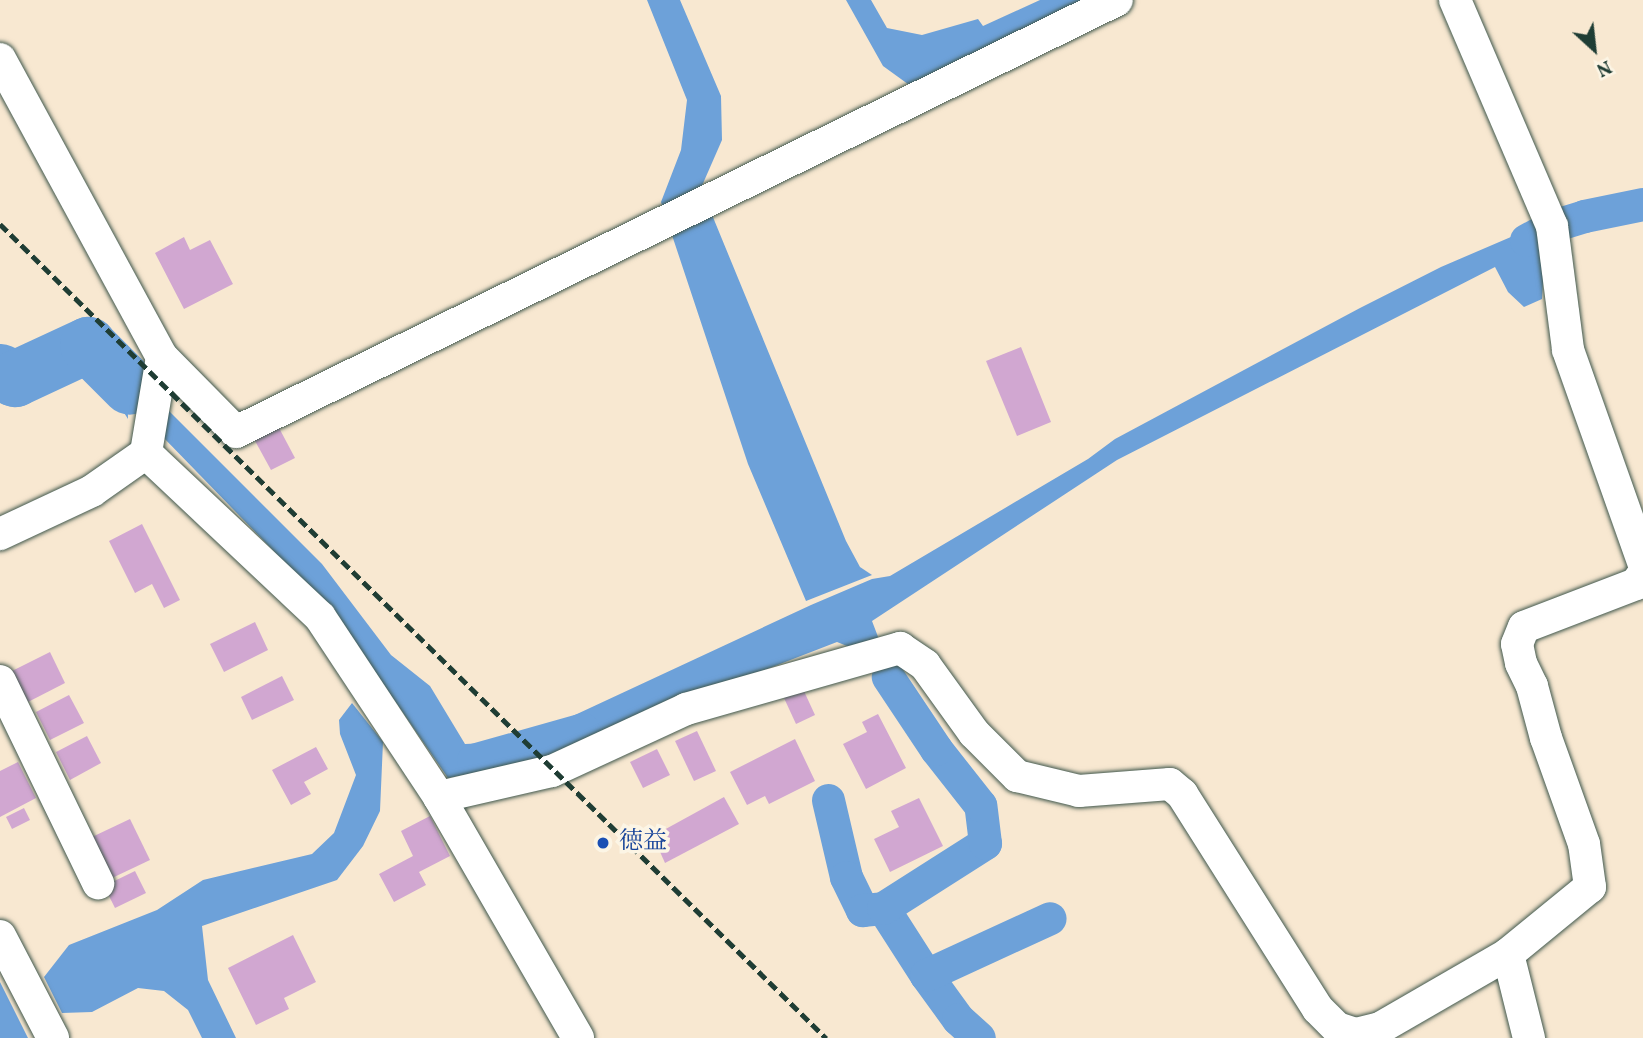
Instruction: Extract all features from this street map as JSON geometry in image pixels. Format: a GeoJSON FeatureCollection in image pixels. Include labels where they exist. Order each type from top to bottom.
{"type":"FeatureCollection","features":[{"type":"Feature","properties":{"kind":"street"},"geometry":{"type":"LineString","coordinates":[[0,59],[162,357],[236,432],[1116,0]]}},
{"type":"Feature","properties":{"kind":"street"},"geometry":{"type":"LineString","coordinates":[[1455,0],[1552,226],[1567,350],[1643,562]]}},
{"type":"Feature","properties":{"kind":"street"},"geometry":{"type":"LineString","coordinates":[[0,534],[92,491],[146,453],[162,357]]}},
{"type":"Feature","properties":{"kind":"street"},"geometry":{"type":"LineString","coordinates":[[146,453],[320,617],[439,797],[578,1038]]}},
{"type":"Feature","properties":{"kind":"street"},"geometry":{"type":"LineString","coordinates":[[439,797],[552,771],[687,709],[900,648],[925,665],[974,733],[1017,776],[1079,791],[1170,784],[1182,794],[1318,1009],[1337,1028],[1356,1034],[1380,1028],[1508,954],[1590,887],[1584,844],[1546,738],[1517,644],[1524,628],[1636,584],[1643,574]]}},
{"type":"Feature","properties":{"kind":"street"},"geometry":{"type":"LineString","coordinates":[[0,681],[98,883]]}},
{"type":"Feature","properties":{"kind":"street"},"geometry":{"type":"LineString","coordinates":[[0,936],[53,1038]]}},
{"type":"Feature","properties":{"kind":"street"},"geometry":{"type":"LineString","coordinates":[[1508,954],[1529,1038]]}},
{"type":"Feature","properties":{"kind":"water"},"geometry":{"type":"Polygon","coordinates":[[[647,0],[680,0],[721,96],[722,140],[701,188],[846,541],[860,567],[872,575],[806,601],[748,464],[661,202],[681,150],[687,100],[647,0]]]}},
{"type":"Feature","properties":{"kind":"water"},"geometry":{"type":"Polygon","coordinates":[[[846,0],[871,0],[887,28],[922,35],[978,19],[983,26],[1040,0],[1095,0],[912,87],[883,66],[846,0]]]}},
{"type":"Feature","properties":{"kind":"water"},"geometry":{"type":"Polygon","coordinates":[[[1534,227],[1545,250],[1542,299],[1524,307],[1508,292],[1495,267],[1117,460],[872,621],[880,642],[862,652],[837,642],[574,744],[546,749],[534,734],[811,605],[872,579],[890,576],[1088,459],[1115,439],[1441,267],[1534,227]]]}},
{"type":"Feature","properties":{"kind":"water"},"geometry":{"type":"Polygon","coordinates":[[[84,332],[127,375],[128,419],[90,359],[0,401],[0,347],[26,361],[84,332]]]}},
{"type":"Feature","properties":{"kind":"water"},"geometry":{"type":"Polygon","coordinates":[[[165,407],[322,564],[391,655],[430,686],[465,744],[511,742],[527,763],[448,778],[335,614],[161,435],[165,407]]]}},
{"type":"Feature","properties":{"kind":"water"},"geometry":{"type":"Polygon","coordinates":[[[352,703],[383,742],[380,811],[363,846],[337,880],[202,926],[208,980],[236,1038],[202,1038],[188,1010],[164,991],[138,988],[92,1012],[62,1013],[44,977],[69,945],[157,910],[203,880],[312,854],[334,833],[356,775],[340,734],[339,720],[352,703]]]}},
{"type":"Feature","properties":{"kind":"water"},"geometry":{"type":"Polygon","coordinates":[[[0,982],[28,1038],[0,1038],[0,982]]]}},
{"type":"Feature","properties":{"kind":"building"},"geometry":{"type":"Polygon","coordinates":[[[184,237],[190,250],[210,240],[233,284],[184,309],[155,253],[184,237]]]}},
{"type":"Feature","properties":{"kind":"building"},"geometry":{"type":"Polygon","coordinates":[[[1021,347],[1051,422],[1017,436],[986,361],[1021,347]]]}},
{"type":"Feature","properties":{"kind":"building"},"geometry":{"type":"Polygon","coordinates":[[[278,426],[295,458],[271,470],[254,439],[278,426]]]}},
{"type":"Feature","properties":{"kind":"building"},"geometry":{"type":"Polygon","coordinates":[[[142,524],[180,600],[164,608],[152,584],[135,593],[109,541],[142,524]]]}},
{"type":"Feature","properties":{"kind":"building"},"geometry":{"type":"Polygon","coordinates":[[[255,622],[268,650],[224,672],[210,644],[255,622]]]}},
{"type":"Feature","properties":{"kind":"building"},"geometry":{"type":"Polygon","coordinates":[[[50,652],[65,683],[28,702],[12,671],[50,652]]]}},
{"type":"Feature","properties":{"kind":"building"},"geometry":{"type":"Polygon","coordinates":[[[282,676],[294,700],[252,720],[241,697],[282,676]]]}},
{"type":"Feature","properties":{"kind":"building"},"geometry":{"type":"Polygon","coordinates":[[[803,689],[815,715],[796,724],[784,698],[803,689]]]}},
{"type":"Feature","properties":{"kind":"building"},"geometry":{"type":"Polygon","coordinates":[[[69,695],[84,723],[50,740],[36,712],[69,695]]]}},
{"type":"Feature","properties":{"kind":"building"},"geometry":{"type":"Polygon","coordinates":[[[878,714],[906,768],[866,789],[843,744],[867,732],[862,722],[878,714]]]}},
{"type":"Feature","properties":{"kind":"building"},"geometry":{"type":"Polygon","coordinates":[[[697,731],[716,771],[694,781],[675,741],[697,731]]]}},
{"type":"Feature","properties":{"kind":"building"},"geometry":{"type":"Polygon","coordinates":[[[87,736],[101,763],[70,780],[56,752],[87,736]]]}},
{"type":"Feature","properties":{"kind":"building"},"geometry":{"type":"Polygon","coordinates":[[[795,739],[815,781],[769,804],[765,796],[747,805],[730,772],[795,739]]]}},
{"type":"Feature","properties":{"kind":"building"},"geometry":{"type":"Polygon","coordinates":[[[316,747],[328,769],[304,782],[311,794],[291,805],[272,770],[316,747]]]}},
{"type":"Feature","properties":{"kind":"building"},"geometry":{"type":"Polygon","coordinates":[[[657,749],[670,775],[643,788],[630,762],[657,749]]]}},
{"type":"Feature","properties":{"kind":"building"},"geometry":{"type":"Polygon","coordinates":[[[18,762],[36,798],[0,817],[0,771],[18,762]]]}},
{"type":"Feature","properties":{"kind":"building"},"geometry":{"type":"Polygon","coordinates":[[[724,797],[739,824],[665,863],[653,836],[724,797]]]}},
{"type":"Feature","properties":{"kind":"building"},"geometry":{"type":"Polygon","coordinates":[[[919,798],[943,846],[890,872],[874,839],[899,827],[891,811],[919,798]]]}},
{"type":"Feature","properties":{"kind":"building"},"geometry":{"type":"Polygon","coordinates":[[[24,808],[30,820],[12,829],[6,817],[24,808]]]}},
{"type":"Feature","properties":{"kind":"building"},"geometry":{"type":"Polygon","coordinates":[[[430,816],[450,856],[419,872],[426,885],[394,902],[379,874],[413,856],[401,831],[430,816]]]}},
{"type":"Feature","properties":{"kind":"building"},"geometry":{"type":"Polygon","coordinates":[[[130,819],[150,860],[112,878],[92,837],[130,819]]]}},
{"type":"Feature","properties":{"kind":"building"},"geometry":{"type":"Polygon","coordinates":[[[135,871],[146,893],[115,908],[104,886],[135,871]]]}},
{"type":"Feature","properties":{"kind":"building"},"geometry":{"type":"Polygon","coordinates":[[[293,935],[316,982],[284,998],[289,1009],[256,1025],[228,968],[293,935]]]}},
{"type":"Feature","properties":{"kind":"waterway"},"geometry":{"type":"LineString","coordinates":[[1526,240],[1552,226],[1584,216],[1643,204]]}},
{"type":"Feature","properties":{"kind":"waterway"},"geometry":{"type":"LineString","coordinates":[[0,372],[15,379],[88,345],[130,387]]}},
{"type":"Feature","properties":{"kind":"waterway"},"geometry":{"type":"LineString","coordinates":[[883,908],[985,843],[980,805],[936,749],[888,677]]}},
{"type":"Feature","properties":{"kind":"waterway"},"geometry":{"type":"LineString","coordinates":[[473,760],[583,729]]}},
{"type":"Feature","properties":{"kind":"waterway"},"geometry":{"type":"LineString","coordinates":[[828,800],[846,877],[862,910],[883,908],[958,1019],[979,1038]]}},
{"type":"Feature","properties":{"kind":"waterway"},"geometry":{"type":"LineString","coordinates":[[926,975],[1050,918]]}},
{"type":"Feature","properties":{"kind":"railway"},"geometry":{"type":"LineString","coordinates":[[0,224],[826,1038]]}},
{"type":"Feature","properties":{"kind":"place","name":"徳益"},"geometry":{"type":"Point","coordinates":[603,843]}}]}
